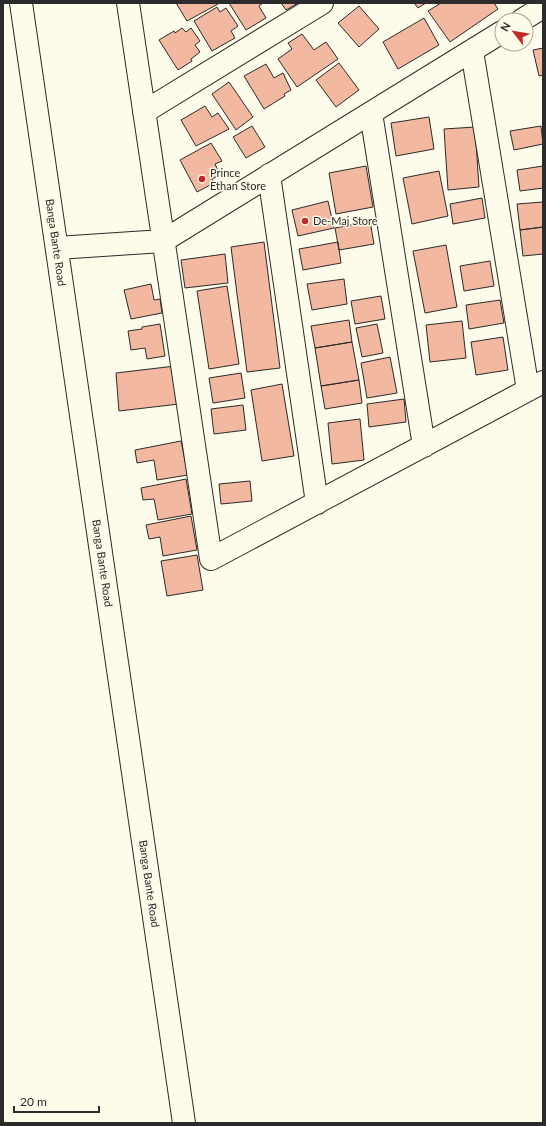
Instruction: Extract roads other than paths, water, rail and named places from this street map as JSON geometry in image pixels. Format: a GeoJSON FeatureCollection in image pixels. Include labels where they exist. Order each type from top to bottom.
{"type":"FeatureCollection","features":[{"type":"Feature","properties":{"kind":"street","name":"Banga Bante Road"},"geometry":{"type":"LineString","coordinates":[[21,3],[184,1123]]}},
{"type":"Feature","properties":{"kind":"street"},"geometry":{"type":"LineString","coordinates":[[128,3],[211,559],[535,386],[472,51]]}},
{"type":"Feature","properties":{"kind":"street"},"geometry":{"type":"LineString","coordinates":[[144,112],[322,3]]}},
{"type":"Feature","properties":{"kind":"street"},"geometry":{"type":"LineString","coordinates":[[534,13],[543,7]]}},
{"type":"Feature","properties":{"kind":"street"},"geometry":{"type":"LineString","coordinates":[[57,248],[163,241],[494,37]]}},
{"type":"Feature","properties":{"kind":"street"},"geometry":{"type":"LineString","coordinates":[[371,113],[424,446]]}},
{"type":"Feature","properties":{"kind":"street"},"geometry":{"type":"LineString","coordinates":[[269,175],[316,503]]}},
{"type":"Feature","properties":{"kind":"place","name":"Prince Ethan Store"},"geometry":{"type":"Point","coordinates":[202,179]}},
{"type":"Feature","properties":{"kind":"place","name":"De-Maj Store"},"geometry":{"type":"Point","coordinates":[305,221]}}]}
